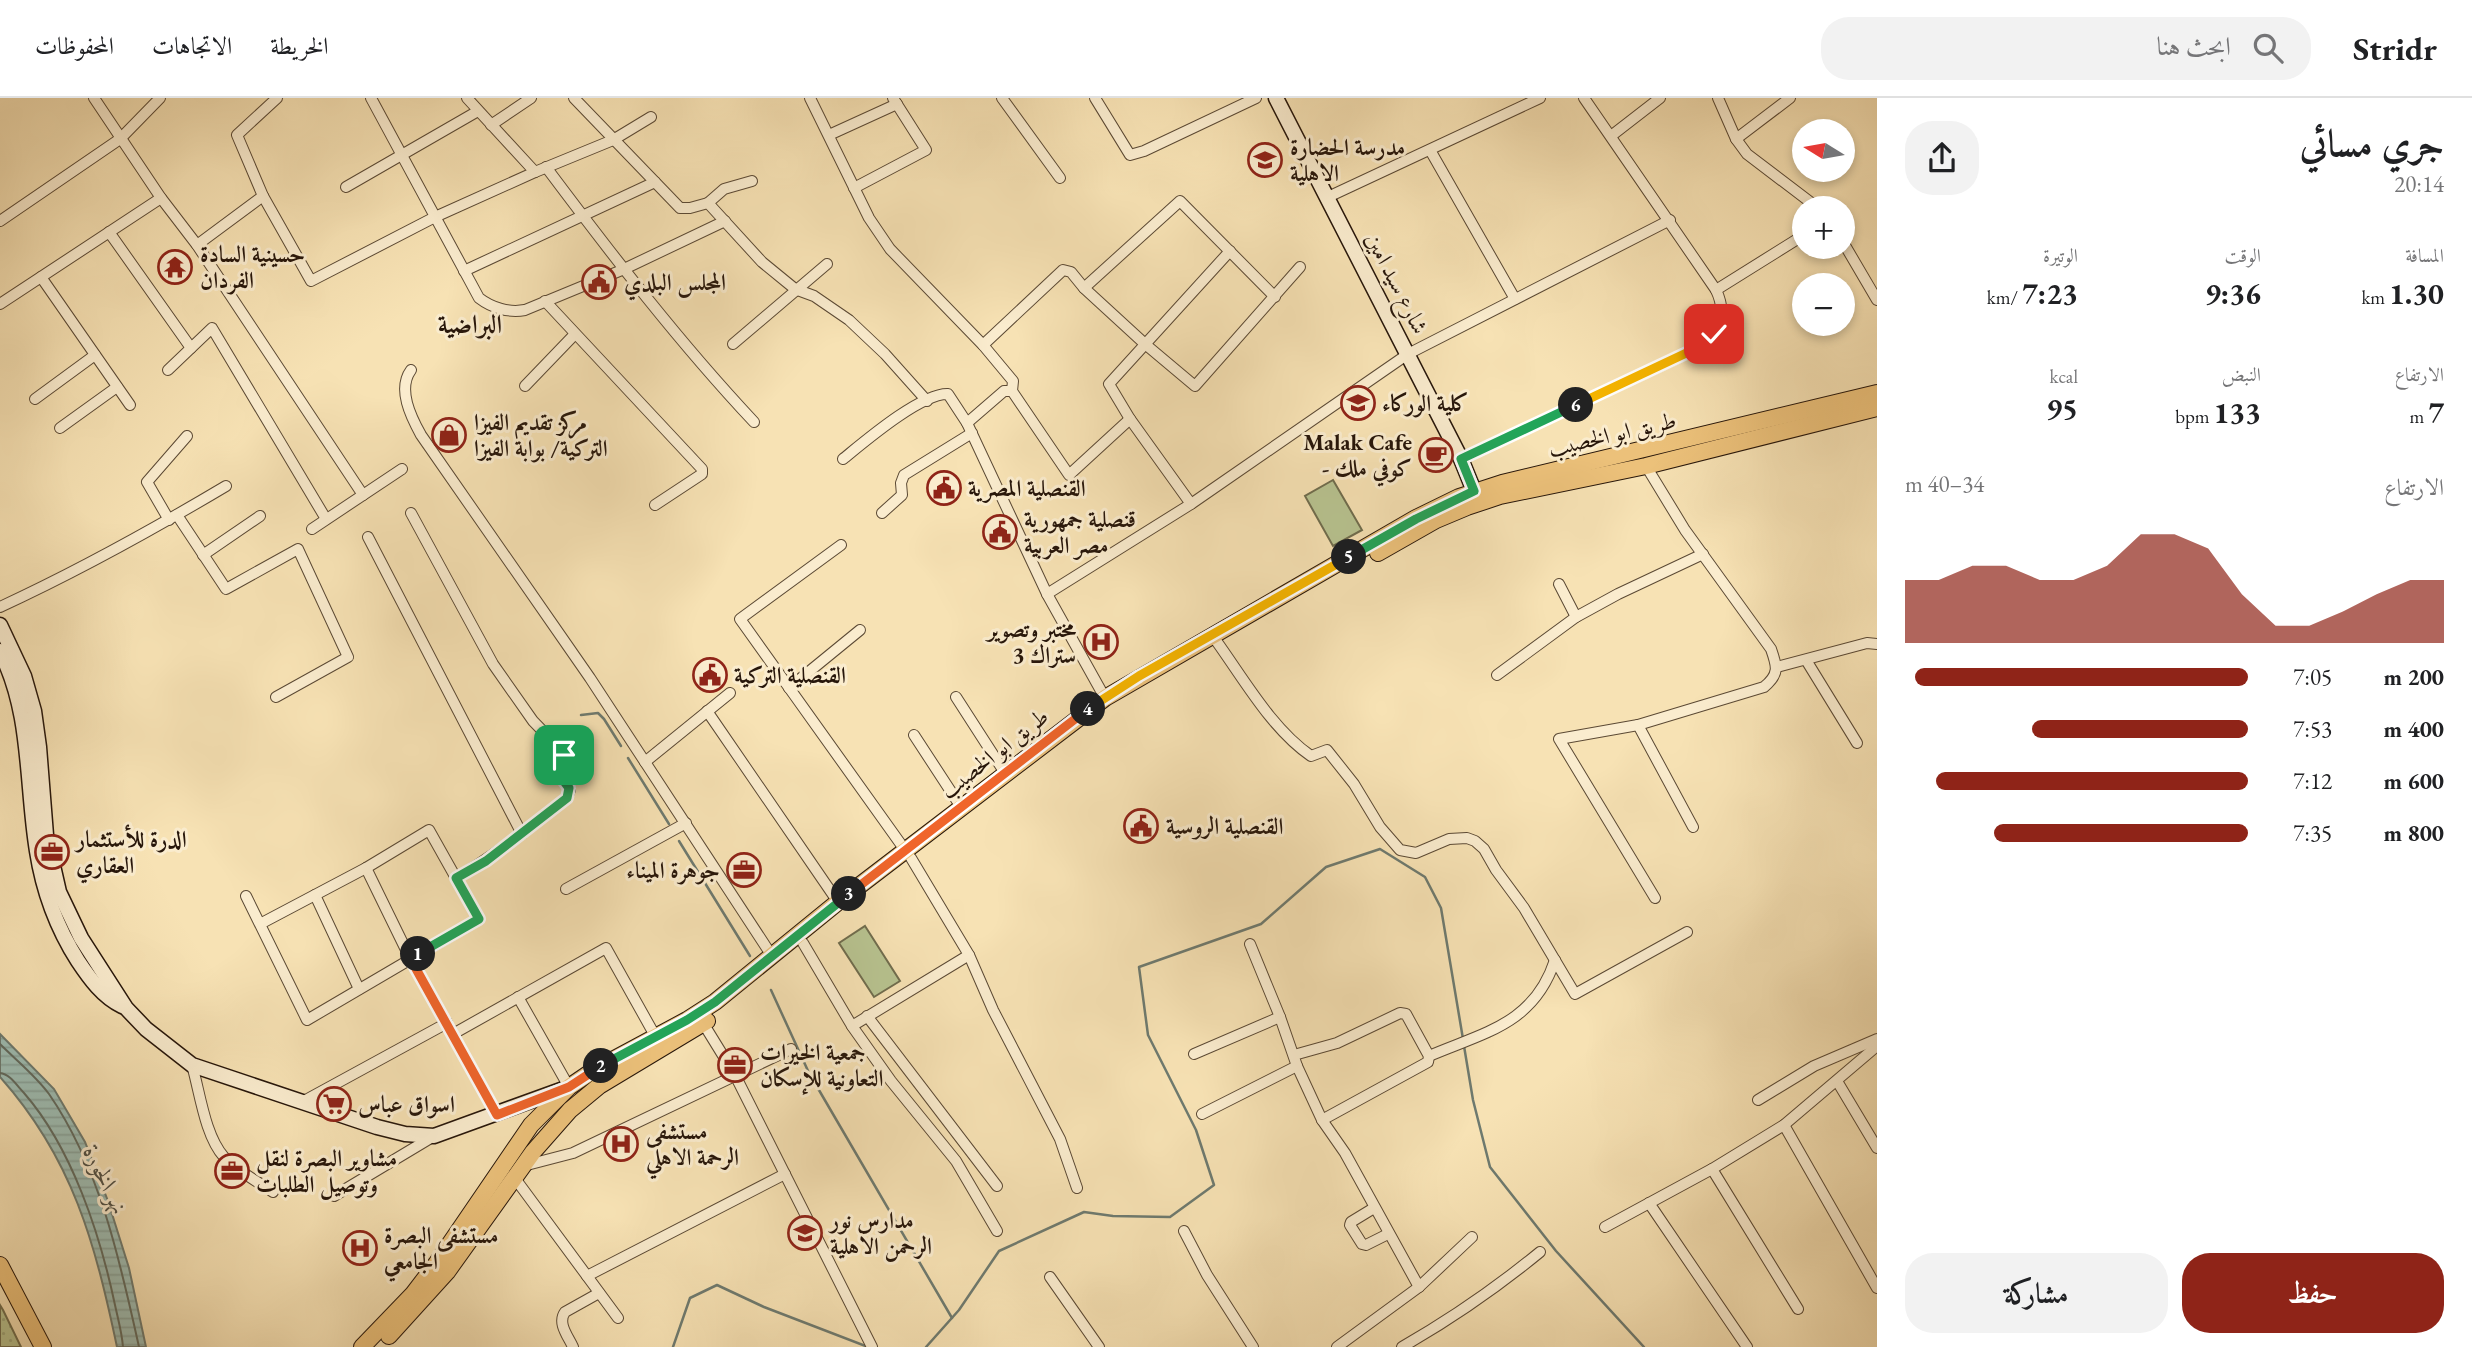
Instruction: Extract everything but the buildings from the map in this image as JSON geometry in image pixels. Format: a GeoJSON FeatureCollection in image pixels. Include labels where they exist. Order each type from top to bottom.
{"type":"FeatureCollection","features":[{"type":"Feature","properties":{"kind":"main road","name":"طريق ابو الخصيب"},"geometry":{"type":"LineString","coordinates":[[377,1347],[405,1320],[531,1125],[569,1087],[594,1070],[704,1023],[803,943],[961,807],[1105,698],[1273,605],[1436,520],[1467,507],[1500,496],[1646,466],[1717,440],[1877,393]]}},
{"type":"Feature","properties":{"kind":"main road","name":"طريق ابو الخصيب"},"geometry":{"type":"LineString","coordinates":[[362,1347],[441,1268],[550,1130],[577,1104],[706,1009],[838,902],[908,854],[1098,712],[1416,519],[1474,491],[1877,408]]}},
{"type":"Feature","properties":{"kind":"main road"},"geometry":{"type":"LineString","coordinates":[[0,1265],[43,1347]]}},
{"type":"Feature","properties":{"kind":"street"},"geometry":{"type":"LineString","coordinates":[[94,98],[161,198],[197,245],[363,495]]}},
{"type":"Feature","properties":{"kind":"street"},"geometry":{"type":"LineString","coordinates":[[0,221],[120,139],[160,98]]}},
{"type":"Feature","properties":{"kind":"street"},"geometry":{"type":"LineString","coordinates":[[277,98],[237,135],[263,196],[311,281],[435,217],[613,140],[651,117]]}},
{"type":"Feature","properties":{"kind":"street"},"geometry":{"type":"LineString","coordinates":[[371,98],[479,298],[493,307],[516,312],[622,270],[725,221]]}},
{"type":"Feature","properties":{"kind":"street"},"geometry":{"type":"LineString","coordinates":[[467,98],[535,172]]}},
{"type":"Feature","properties":{"kind":"street"},"geometry":{"type":"LineString","coordinates":[[491,125],[531,98]]}},
{"type":"Feature","properties":{"kind":"street"},"geometry":{"type":"LineString","coordinates":[[575,98],[680,208],[708,203],[724,189],[752,181]]}},
{"type":"Feature","properties":{"kind":"street"},"geometry":{"type":"LineString","coordinates":[[810,98],[869,218],[890,249],[983,345],[1013,382],[1012,391],[1069,475],[1130,419]]}},
{"type":"Feature","properties":{"kind":"street"},"geometry":{"type":"LineString","coordinates":[[1002,98],[1060,178]]}},
{"type":"Feature","properties":{"kind":"street"},"geometry":{"type":"LineString","coordinates":[[1095,98],[1130,155],[1144,151],[1256,98]]}},
{"type":"Feature","properties":{"kind":"street","name":"شارع سيد امين"},"geometry":{"type":"LineString","coordinates":[[1276,98],[1461,459],[1474,491]]}},
{"type":"Feature","properties":{"kind":"street"},"geometry":{"type":"LineString","coordinates":[[1328,197],[1540,98]]}},
{"type":"Feature","properties":{"kind":"street"},"geometry":{"type":"LineString","coordinates":[[1461,459],[1697,348],[1714,334],[1720,325],[1722,307],[1716,290],[1584,98]]}},
{"type":"Feature","properties":{"kind":"street"},"geometry":{"type":"LineString","coordinates":[[1611,136],[1660,98]]}},
{"type":"Feature","properties":{"kind":"street"},"geometry":{"type":"LineString","coordinates":[[1718,98],[1736,139],[1756,163],[1801,196]]}},
{"type":"Feature","properties":{"kind":"street"},"geometry":{"type":"LineString","coordinates":[[1736,139],[1790,98]]}},
{"type":"Feature","properties":{"kind":"street"},"geometry":{"type":"LineString","coordinates":[[829,135],[895,101],[926,150],[854,188]]}},
{"type":"Feature","properties":{"kind":"street"},"geometry":{"type":"LineString","coordinates":[[346,187],[478,111]]}},
{"type":"Feature","properties":{"kind":"street"},"geometry":{"type":"LineString","coordinates":[[1430,150],[1515,299]]}},
{"type":"Feature","properties":{"kind":"street"},"geometry":{"type":"LineString","coordinates":[[546,167],[622,270],[705,369],[754,422]]}},
{"type":"Feature","properties":{"kind":"street"},"geometry":{"type":"LineString","coordinates":[[464,271],[655,182]]}},
{"type":"Feature","properties":{"kind":"street"},"geometry":{"type":"LineString","coordinates":[[197,245],[263,196]]}},
{"type":"Feature","properties":{"kind":"street"},"geometry":{"type":"LineString","coordinates":[[0,304],[161,198]]}},
{"type":"Feature","properties":{"kind":"street"},"geometry":{"type":"LineString","coordinates":[[1084,288],[1180,201],[1275,297]]}},
{"type":"Feature","properties":{"kind":"street"},"geometry":{"type":"LineString","coordinates":[[708,203],[762,262],[794,289],[814,296],[849,320],[885,354],[927,401]]}},
{"type":"Feature","properties":{"kind":"street"},"geometry":{"type":"LineString","coordinates":[[1047,594],[1191,504],[1408,354],[1670,220]]}},
{"type":"Feature","properties":{"kind":"street"},"geometry":{"type":"LineString","coordinates":[[109,232],[191,348]]}},
{"type":"Feature","properties":{"kind":"street"},"geometry":{"type":"LineString","coordinates":[[1716,290],[1792,242]]}},
{"type":"Feature","properties":{"kind":"street"},"geometry":{"type":"LineString","coordinates":[[1191,504],[1130,419],[1109,384],[1230,251]]}},
{"type":"Feature","properties":{"kind":"street"},"geometry":{"type":"LineString","coordinates":[[1853,259],[1877,300]]}},
{"type":"Feature","properties":{"kind":"street"},"geometry":{"type":"LineString","coordinates":[[733,344],[794,289],[827,264]]}},
{"type":"Feature","properties":{"kind":"street"},"geometry":{"type":"LineString","coordinates":[[983,345],[1063,270],[1072,272],[1084,288],[1195,386],[1300,267]]}},
{"type":"Feature","properties":{"kind":"street"},"geometry":{"type":"LineString","coordinates":[[41,277],[130,405]]}},
{"type":"Feature","properties":{"kind":"street"},"geometry":{"type":"LineString","coordinates":[[545,301],[702,469],[702,474],[655,505]]}},
{"type":"Feature","properties":{"kind":"street"},"geometry":{"type":"LineString","coordinates":[[168,370],[212,328],[326,519]]}},
{"type":"Feature","properties":{"kind":"street"},"geometry":{"type":"LineString","coordinates":[[525,386],[575,334]]}},
{"type":"Feature","properties":{"kind":"street"},"geometry":{"type":"LineString","coordinates":[[35,399],[95,355]]}},
{"type":"Feature","properties":{"kind":"street"},"geometry":{"type":"LineString","coordinates":[[411,370],[406,378],[405,392],[421,435],[645,762],[772,956]]}},
{"type":"Feature","properties":{"kind":"street"},"geometry":{"type":"LineString","coordinates":[[60,428],[117,387]]}},
{"type":"Feature","properties":{"kind":"street"},"geometry":{"type":"LineString","coordinates":[[967,423],[1004,391],[1012,391]]}},
{"type":"Feature","properties":{"kind":"street"},"geometry":{"type":"LineString","coordinates":[[843,459],[894,419],[939,394],[948,394],[972,433],[1047,594],[1105,698]]}},
{"type":"Feature","properties":{"kind":"street"},"geometry":{"type":"LineString","coordinates":[[882,513],[902,495],[901,483],[904,475],[972,433]]}},
{"type":"Feature","properties":{"kind":"street"},"geometry":{"type":"LineString","coordinates":[[187,436],[147,482],[173,518],[226,589],[298,549],[348,657],[276,697]]}},
{"type":"Feature","properties":{"kind":"street"},"geometry":{"type":"LineString","coordinates":[[1646,466],[1703,554],[1771,649],[1777,667],[1772,681],[1764,687],[1638,724],[1559,739],[1655,898]]}},
{"type":"Feature","properties":{"kind":"street"},"geometry":{"type":"LineString","coordinates":[[312,529],[402,469]]}},
{"type":"Feature","properties":{"kind":"street"},"geometry":{"type":"LineString","coordinates":[[0,607],[86,566],[226,486]]}},
{"type":"Feature","properties":{"kind":"street"},"geometry":{"type":"LineString","coordinates":[[411,513],[493,664],[533,721],[563,752],[564,759],[558,773],[569,788],[569,796],[522,834],[486,861],[456,878]]}},
{"type":"Feature","properties":{"kind":"street"},"geometry":{"type":"LineString","coordinates":[[203,555],[260,516]]}},
{"type":"Feature","properties":{"kind":"street"},"geometry":{"type":"LineString","coordinates":[[368,537],[522,834]]}},
{"type":"Feature","properties":{"kind":"street"},"geometry":{"type":"LineString","coordinates":[[841,545],[740,619],[908,854],[969,955],[993,1010],[1060,1139],[1077,1188]]}},
{"type":"Feature","properties":{"kind":"street"},"geometry":{"type":"LineString","coordinates":[[1497,675],[1576,617],[1703,554]]}},
{"type":"Feature","properties":{"kind":"street"},"geometry":{"type":"LineString","coordinates":[[1559,584],[1576,617]]}},
{"type":"Feature","properties":{"kind":"street"},"geometry":{"type":"LineString","coordinates":[[0,625],[17,659],[34,711],[46,835],[59,892],[77,931],[126,1008],[146,1029],[192,1065],[391,1131],[434,1136]]}},
{"type":"Feature","properties":{"kind":"street"},"geometry":{"type":"LineString","coordinates":[[789,688],[860,630]]}},
{"type":"Feature","properties":{"kind":"street"},"geometry":{"type":"LineString","coordinates":[[1217,642],[1279,726],[1300,748],[1311,756],[1327,750],[1354,784],[1380,827],[1400,850],[1416,853],[1450,839],[1467,838],[1484,849],[1524,908],[1575,994],[1687,932]]}},
{"type":"Feature","properties":{"kind":"street"},"geometry":{"type":"LineString","coordinates":[[1777,667],[1867,643],[1877,644]]}},
{"type":"Feature","properties":{"kind":"street"},"geometry":{"type":"LineString","coordinates":[[0,651],[20,714],[37,852],[47,894],[63,934],[85,971],[112,1001],[126,1008]]}},
{"type":"Feature","properties":{"kind":"street"},"geometry":{"type":"LineString","coordinates":[[1806,660],[1857,743]]}},
{"type":"Feature","properties":{"kind":"street"},"geometry":{"type":"LineString","coordinates":[[645,762],[730,692]]}},
{"type":"Feature","properties":{"kind":"street"},"geometry":{"type":"LineString","coordinates":[[956,697],[1005,773]]}},
{"type":"Feature","properties":{"kind":"street"},"geometry":{"type":"LineString","coordinates":[[707,711],[838,902]]}},
{"type":"Feature","properties":{"kind":"street"},"geometry":{"type":"LineString","coordinates":[[1638,724],[1693,827]]}},
{"type":"Feature","properties":{"kind":"street"},"geometry":{"type":"LineString","coordinates":[[914,735],[961,807]]}},
{"type":"Feature","properties":{"kind":"street"},"geometry":{"type":"LineString","coordinates":[[566,889],[686,823]]}},
{"type":"Feature","properties":{"kind":"street"},"geometry":{"type":"LineString","coordinates":[[246,896],[307,1020],[479,919],[429,830],[366,868],[260,924]]}},
{"type":"Feature","properties":{"kind":"street"},"geometry":{"type":"LineString","coordinates":[[366,868],[410,958],[497,1115]]}},
{"type":"Feature","properties":{"kind":"street"},"geometry":{"type":"LineString","coordinates":[[315,895],[359,989]]}},
{"type":"Feature","properties":{"kind":"street"},"geometry":{"type":"LineString","coordinates":[[803,943],[852,1026],[891,1081],[956,1161],[997,1231]]}},
{"type":"Feature","properties":{"kind":"street"},"geometry":{"type":"LineString","coordinates":[[1250,944],[1295,1061],[1322,1120],[1345,1153],[1419,1287]]}},
{"type":"Feature","properties":{"kind":"street"},"geometry":{"type":"LineString","coordinates":[[453,1034],[606,948],[659,1042]]}},
{"type":"Feature","properties":{"kind":"street"},"geometry":{"type":"LineString","coordinates":[[852,1026],[969,955]]}},
{"type":"Feature","properties":{"kind":"street"},"geometry":{"type":"LineString","coordinates":[[1429,1056],[1509,1023],[1525,1010],[1547,984],[1555,960]]}},
{"type":"Feature","properties":{"kind":"street"},"geometry":{"type":"LineString","coordinates":[[334,1196],[434,1136],[569,1087],[518,998]]}},
{"type":"Feature","properties":{"kind":"street"},"geometry":{"type":"LineString","coordinates":[[1202,1114],[1295,1061],[1400,1013],[1406,1014],[1429,1056],[1427,1062],[1322,1120]]}},
{"type":"Feature","properties":{"kind":"street"},"geometry":{"type":"LineString","coordinates":[[867,1016],[997,1186]]}},
{"type":"Feature","properties":{"kind":"street"},"geometry":{"type":"LineString","coordinates":[[1194,1054],[1280,1017]]}},
{"type":"Feature","properties":{"kind":"street"},"geometry":{"type":"LineString","coordinates":[[304,1101],[447,1023]]}},
{"type":"Feature","properties":{"kind":"street"},"geometry":{"type":"LineString","coordinates":[[704,1023],[736,1076],[872,1347]]}},
{"type":"Feature","properties":{"kind":"street"},"geometry":{"type":"LineString","coordinates":[[1758,1100],[1814,1066],[1877,1039]]}},
{"type":"Feature","properties":{"kind":"street"},"geometry":{"type":"LineString","coordinates":[[1605,1227],[1713,1169],[1784,1125],[1877,1046]]}},
{"type":"Feature","properties":{"kind":"street"},"geometry":{"type":"LineString","coordinates":[[618,1318],[519,1172],[573,1153],[791,1049]]}},
{"type":"Feature","properties":{"kind":"street"},"geometry":{"type":"LineString","coordinates":[[192,1065],[217,1148],[228,1161],[273,1192]]}},
{"type":"Feature","properties":{"kind":"street"},"geometry":{"type":"LineString","coordinates":[[1837,1081],[1877,1148]]}},
{"type":"Feature","properties":{"kind":"street"},"geometry":{"type":"LineString","coordinates":[[1784,1125],[1877,1288]]}},
{"type":"Feature","properties":{"kind":"street"},"geometry":{"type":"LineString","coordinates":[[1713,1169],[1798,1309]]}},
{"type":"Feature","properties":{"kind":"street"},"geometry":{"type":"LineString","coordinates":[[587,1276],[785,1174]]}},
{"type":"Feature","properties":{"kind":"street"},"geometry":{"type":"LineString","coordinates":[[1649,1203],[1747,1347]]}},
{"type":"Feature","properties":{"kind":"street"},"geometry":{"type":"LineString","coordinates":[[1374,1208],[1350,1225],[1362,1244],[1366,1245],[1388,1234]]}},
{"type":"Feature","properties":{"kind":"street"},"geometry":{"type":"LineString","coordinates":[[1184,1231],[1207,1275],[1253,1347]]}},
{"type":"Feature","properties":{"kind":"street"},"geometry":{"type":"LineString","coordinates":[[1337,1347],[1419,1287],[1472,1237]]}},
{"type":"Feature","properties":{"kind":"street"},"geometry":{"type":"LineString","coordinates":[[1402,1347],[1448,1320],[1503,1282],[1540,1252]]}},
{"type":"Feature","properties":{"kind":"street"},"geometry":{"type":"LineString","coordinates":[[1050,1276],[1099,1347]]}},
{"type":"Feature","properties":{"kind":"street"},"geometry":{"type":"LineString","coordinates":[[573,1347],[561,1323],[561,1317],[567,1310],[600,1293]]}},
{"type":"Feature","properties":{"kind":"green space"},"geometry":{"type":"Polygon","coordinates":[[[1333,480],[1362,530],[1333,546],[1305,496],[1333,480]]]}},
{"type":"Feature","properties":{"kind":"green space"},"geometry":{"type":"Polygon","coordinates":[[[865,926],[900,981],[874,997],[839,943],[865,926]]]}},
{"type":"Feature","properties":{"kind":"green space"},"geometry":{"type":"Polygon","coordinates":[[[0,1305],[3,1310],[21,1347],[0,1347],[0,1305]]]}},
{"type":"Feature","properties":{"kind":"water","name":"نهر الخورة"},"geometry":{"type":"Polygon","coordinates":[[[0,1034],[54,1089],[85,1142],[108,1201],[129,1268],[146,1347],[117,1347],[100,1272],[78,1204],[46,1139],[0,1077],[0,1034]]]}},
{"type":"Feature","properties":{"kind":"waterway"},"geometry":{"type":"LineString","coordinates":[[581,715],[598,713],[621,746]]}},
{"type":"Feature","properties":{"kind":"waterway"},"geometry":{"type":"LineString","coordinates":[[628,758],[669,824]]}},
{"type":"Feature","properties":{"kind":"waterway"},"geometry":{"type":"LineString","coordinates":[[679,841],[750,956]]}},
{"type":"Feature","properties":{"kind":"waterway"},"geometry":{"type":"LineString","coordinates":[[926,1347],[959,1310],[999,1251],[1084,1212],[1113,1216],[1170,1217],[1214,1185],[1196,1130],[1148,1035],[1139,967],[1261,924],[1326,867],[1380,849],[1425,877],[1441,908],[1463,1039]]}},
{"type":"Feature","properties":{"kind":"waterway"},"geometry":{"type":"LineString","coordinates":[[771,990],[809,1073],[952,1318]]}},
{"type":"Feature","properties":{"kind":"waterway"},"geometry":{"type":"LineString","coordinates":[[1464,1046],[1473,1100],[1490,1167],[1556,1251],[1644,1347]]}},
{"type":"Feature","properties":{"kind":"waterway"},"geometry":{"type":"LineString","coordinates":[[673,1347],[690,1298],[717,1285],[764,1307],[868,1347]]}},
{"type":"Feature","properties":{"kind":"place","name":"مدرسة الحضارة الاهلية"},"geometry":{"type":"Point","coordinates":[1265,160]}},
{"type":"Feature","properties":{"kind":"place","name":"حسينية السادة الفردان"},"geometry":{"type":"Point","coordinates":[175,267]}},
{"type":"Feature","properties":{"kind":"place","name":"المجلس البلدي"},"geometry":{"type":"Point","coordinates":[599,282]}},
{"type":"Feature","properties":{"kind":"place","name":"كلية الوركاء"},"geometry":{"type":"Point","coordinates":[1358,403]}},
{"type":"Feature","properties":{"kind":"place","name":"مركز تقديم الفيزا التركية/ بوابة الفيزا"},"geometry":{"type":"Point","coordinates":[449,435]}},
{"type":"Feature","properties":{"kind":"place","name":"Malak Cafe - كوفي ملك"},"geometry":{"type":"Point","coordinates":[1436,455]}},
{"type":"Feature","properties":{"kind":"place","name":"القنصلية المصرية"},"geometry":{"type":"Point","coordinates":[944,488]}},
{"type":"Feature","properties":{"kind":"place","name":"قنصلية جمهورية مصر العربية"},"geometry":{"type":"Point","coordinates":[1000,532]}},
{"type":"Feature","properties":{"kind":"place","name":"مختبر وتصوير ستراك 3"},"geometry":{"type":"Point","coordinates":[1101,642]}},
{"type":"Feature","properties":{"kind":"place","name":"القنصلية التركية"},"geometry":{"type":"Point","coordinates":[710,675]}},
{"type":"Feature","properties":{"kind":"place","name":"القنصلية الروسية"},"geometry":{"type":"Point","coordinates":[1141,826]}},
{"type":"Feature","properties":{"kind":"place","name":"الدرة للأستثمار العقاري"},"geometry":{"type":"Point","coordinates":[52,852]}},
{"type":"Feature","properties":{"kind":"place","name":"جوهرة الميناء"},"geometry":{"type":"Point","coordinates":[744,870]}},
{"type":"Feature","properties":{"kind":"place","name":"جمعية الخيرات التعاونية للإسكان"},"geometry":{"type":"Point","coordinates":[735,1065]}},
{"type":"Feature","properties":{"kind":"place","name":"اسواق عباس"},"geometry":{"type":"Point","coordinates":[334,1104]}},
{"type":"Feature","properties":{"kind":"place","name":"مستشفى الرحمة الاهلي"},"geometry":{"type":"Point","coordinates":[621,1144]}},
{"type":"Feature","properties":{"kind":"place","name":"مشاوير البصرة لنقل وتوصيل الطلبات"},"geometry":{"type":"Point","coordinates":[232,1171]}},
{"type":"Feature","properties":{"kind":"place","name":"مدارس نور الرحمن الاهلية"},"geometry":{"type":"Point","coordinates":[805,1233]}},
{"type":"Feature","properties":{"kind":"place","name":"مستشفى البصرة الجامعي"},"geometry":{"type":"Point","coordinates":[360,1248]}},
{"type":"Feature","properties":{"kind":"district","name":"البراضية"},"geometry":{"type":"Point","coordinates":[470,324]}},
{"type":"Feature","properties":{"kind":"route"},"geometry":{"type":"LineString","coordinates":[[564,755],[558,773],[569,788],[567,798],[486,861],[456,878],[479,919],[410,958],[497,1115],[569,1087],[594,1070],[706,1009],[838,902],[1072,721],[1139,676],[1416,519],[1474,491],[1461,459],[1683,355],[1714,334]]}}]}
